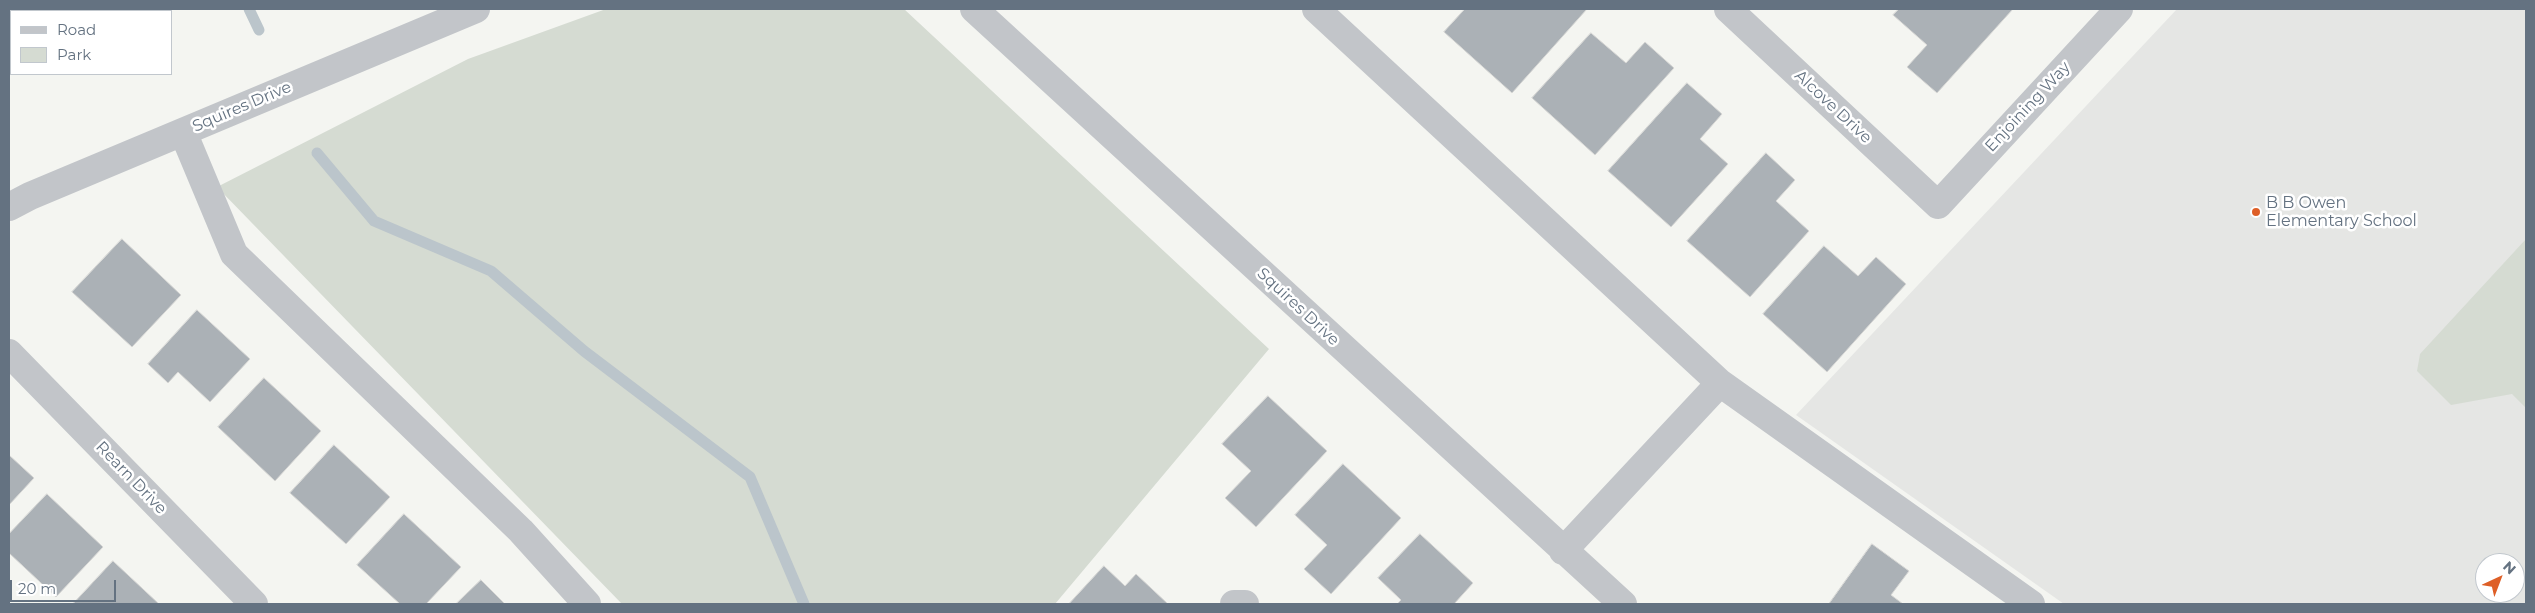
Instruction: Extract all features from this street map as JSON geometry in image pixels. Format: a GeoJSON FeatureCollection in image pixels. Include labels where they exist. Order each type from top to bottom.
{"type":"FeatureCollection","features":[{"type":"Feature","properties":{"kind":"street","name":"Squires Drive"},"geometry":{"type":"LineString","coordinates":[[9,208],[30,196],[476,9]]}},
{"type":"Feature","properties":{"kind":"street","name":"Squires Drive"},"geometry":{"type":"LineString","coordinates":[[974,9],[1563,551],[1624,604]]}},
{"type":"Feature","properties":{"kind":"street"},"geometry":{"type":"LineString","coordinates":[[1316,9],[1720,383],[2031,604]]}},
{"type":"Feature","properties":{"kind":"street","name":"Alcove Drive"},"geometry":{"type":"LineString","coordinates":[[1728,9],[1938,205]]}},
{"type":"Feature","properties":{"kind":"street","name":"Enjoining Way"},"geometry":{"type":"LineString","coordinates":[[1938,205],[2119,9]]}},
{"type":"Feature","properties":{"kind":"street"},"geometry":{"type":"LineString","coordinates":[[182,132],[234,254],[521,531],[587,604]]}},
{"type":"Feature","properties":{"kind":"street","name":"Rearn Drive"},"geometry":{"type":"LineString","coordinates":[[9,352],[254,604]]}},
{"type":"Feature","properties":{"kind":"street"},"geometry":{"type":"LineString","coordinates":[[1563,551],[1720,383]]}},
{"type":"Feature","properties":{"kind":"street"},"geometry":{"type":"LineString","coordinates":[[1234,604],[1245,604]]}},
{"type":"Feature","properties":{"kind":"shaded area","name":"B B Owen Elementary School"},"geometry":{"type":"Polygon","coordinates":[[[2177,9],[2526,9],[2526,604],[2064,604],[1796,415],[2177,9]]]}},
{"type":"Feature","properties":{"kind":"green space"},"geometry":{"type":"Polygon","coordinates":[[[606,9],[904,9],[1269,349],[1055,604],[622,604],[217,187],[468,59],[606,9]]]}},
{"type":"Feature","properties":{"kind":"green space"},"geometry":{"type":"Polygon","coordinates":[[[2526,239],[2526,408],[2512,394],[2451,405],[2417,371],[2420,354],[2526,239]]]}},
{"type":"Feature","properties":{"kind":"building"},"geometry":{"type":"Polygon","coordinates":[[[1465,9],[1587,9],[1512,93],[1444,32],[1465,9]]]}},
{"type":"Feature","properties":{"kind":"building"},"geometry":{"type":"Polygon","coordinates":[[[1899,9],[2013,9],[1937,93],[1907,67],[1927,45],[1893,15],[1899,9]]]}},
{"type":"Feature","properties":{"kind":"building"},"geometry":{"type":"Polygon","coordinates":[[[1591,33],[1626,63],[1645,42],[1674,68],[1595,155],[1532,98],[1591,33]]]}},
{"type":"Feature","properties":{"kind":"building"},"geometry":{"type":"Polygon","coordinates":[[[1687,83],[1722,114],[1700,139],[1728,164],[1671,227],[1608,171],[1687,83]]]}},
{"type":"Feature","properties":{"kind":"building"},"geometry":{"type":"Polygon","coordinates":[[[1766,153],[1795,180],[1776,201],[1809,231],[1750,297],[1687,241],[1766,153]]]}},
{"type":"Feature","properties":{"kind":"building"},"geometry":{"type":"Polygon","coordinates":[[[122,239],[181,295],[132,347],[72,292],[122,239]]]}},
{"type":"Feature","properties":{"kind":"building"},"geometry":{"type":"Polygon","coordinates":[[[1824,246],[1858,276],[1876,257],[1906,284],[1827,372],[1763,314],[1824,246]]]}},
{"type":"Feature","properties":{"kind":"building"},"geometry":{"type":"Polygon","coordinates":[[[197,310],[250,359],[210,402],[178,372],[168,383],[148,364],[197,310]]]}},
{"type":"Feature","properties":{"kind":"building"},"geometry":{"type":"Polygon","coordinates":[[[264,378],[321,431],[275,481],[218,427],[264,378]]]}},
{"type":"Feature","properties":{"kind":"building"},"geometry":{"type":"Polygon","coordinates":[[[1268,396],[1327,451],[1256,527],[1225,498],[1251,471],[1222,444],[1268,396]]]}},
{"type":"Feature","properties":{"kind":"building"},"geometry":{"type":"Polygon","coordinates":[[[334,445],[390,497],[346,544],[290,493],[334,445]]]}},
{"type":"Feature","properties":{"kind":"building"},"geometry":{"type":"Polygon","coordinates":[[[9,455],[34,478],[9,505],[9,455]]]}},
{"type":"Feature","properties":{"kind":"building"},"geometry":{"type":"Polygon","coordinates":[[[1343,464],[1401,518],[1331,594],[1304,569],[1327,545],[1295,515],[1343,464]]]}},
{"type":"Feature","properties":{"kind":"building"},"geometry":{"type":"Polygon","coordinates":[[[47,494],[103,547],[56,597],[9,553],[9,534],[47,494]]]}},
{"type":"Feature","properties":{"kind":"building"},"geometry":{"type":"Polygon","coordinates":[[[404,514],[461,567],[426,604],[400,604],[357,565],[404,514]]]}},
{"type":"Feature","properties":{"kind":"building"},"geometry":{"type":"Polygon","coordinates":[[[1420,534],[1473,583],[1454,604],[1397,604],[1401,600],[1378,578],[1420,534]]]}},
{"type":"Feature","properties":{"kind":"building"},"geometry":{"type":"Polygon","coordinates":[[[1872,544],[1909,571],[1891,595],[1903,604],[1829,604],[1872,544]]]}},
{"type":"Feature","properties":{"kind":"building"},"geometry":{"type":"Polygon","coordinates":[[[113,561],[159,604],[73,604],[113,561]]]}},
{"type":"Feature","properties":{"kind":"building"},"geometry":{"type":"Polygon","coordinates":[[[1104,566],[1125,586],[1136,574],[1168,604],[1069,604],[1104,566]]]}},
{"type":"Feature","properties":{"kind":"building"},"geometry":{"type":"Polygon","coordinates":[[[481,580],[505,604],[456,604],[481,580]]]}},
{"type":"Feature","properties":{"kind":"waterway"},"geometry":{"type":"LineString","coordinates":[[249,9],[259,30]]}},
{"type":"Feature","properties":{"kind":"waterway"},"geometry":{"type":"LineString","coordinates":[[317,153],[374,221],[491,271],[584,351],[750,477],[804,604]]}},
{"type":"Feature","properties":{"kind":"place","name":"B B Owen Elementary School"},"geometry":{"type":"Point","coordinates":[2256,212]}}]}
